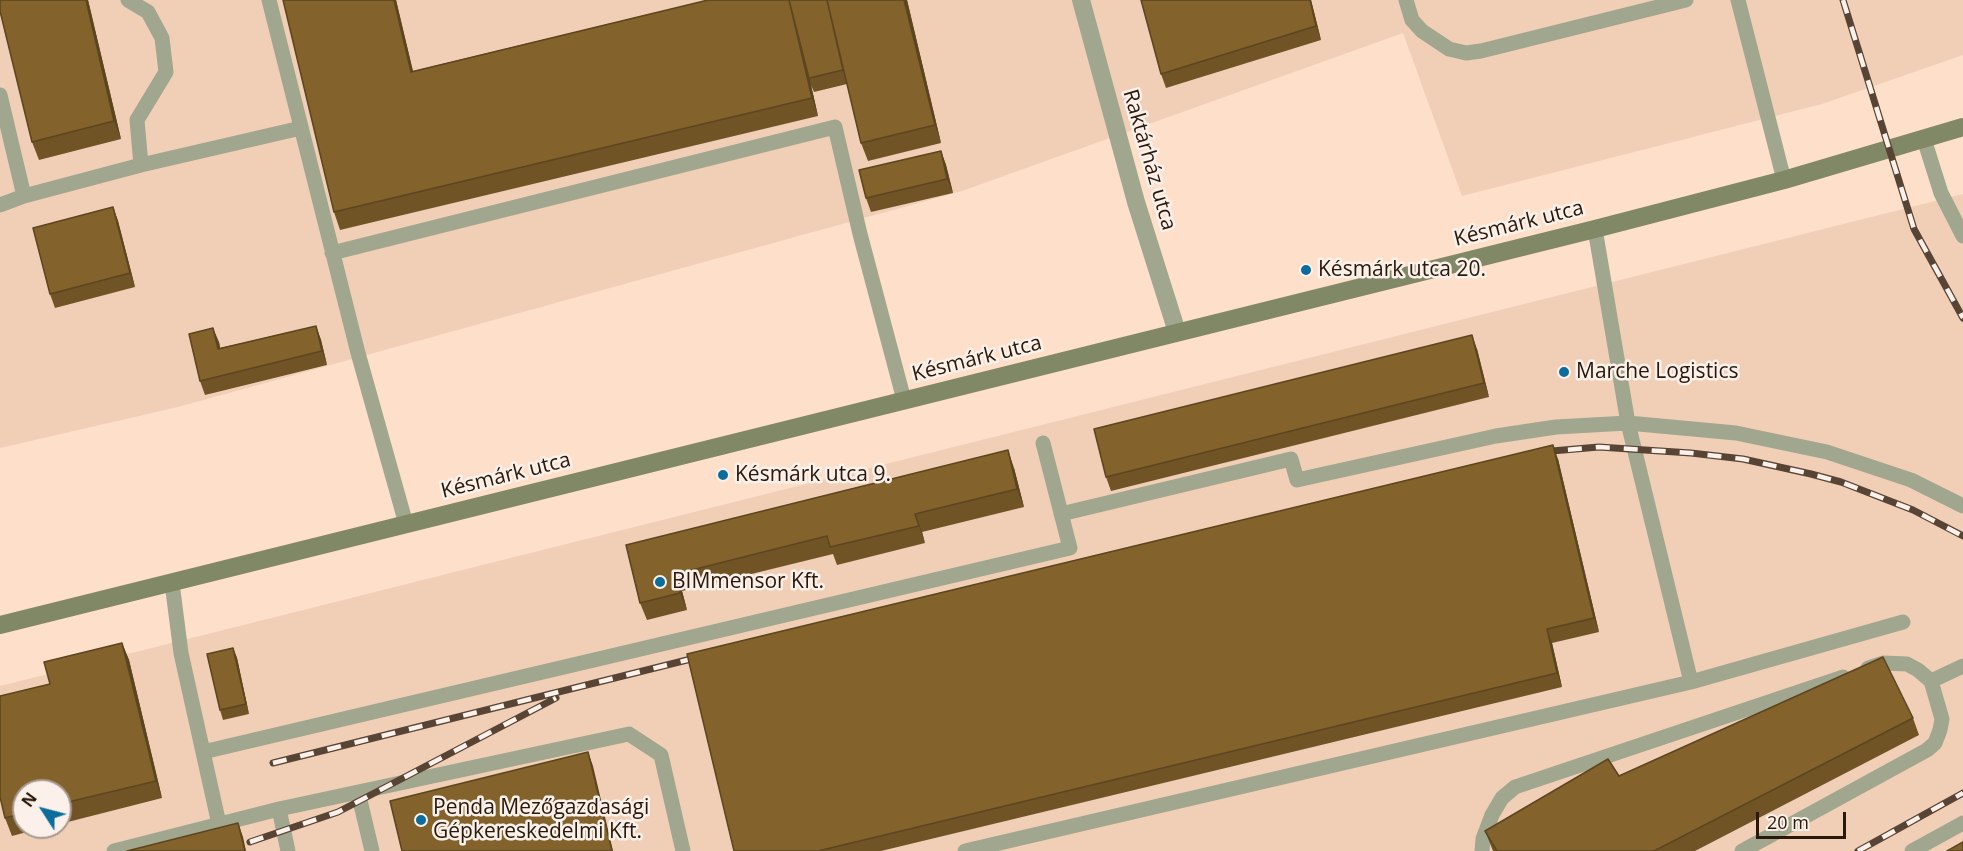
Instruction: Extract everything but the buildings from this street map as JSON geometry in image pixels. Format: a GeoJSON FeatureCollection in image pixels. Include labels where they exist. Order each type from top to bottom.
{"type":"FeatureCollection","features":[{"type":"Feature","properties":{"kind":"street","name":"Raktárház utca"},"geometry":{"type":"LineString","coordinates":[[1082,0],[1136,202],[1177,332]]}},
{"type":"Feature","properties":{"kind":"street","name":"Késmárk utca"},"geometry":{"type":"LineString","coordinates":[[0,625],[1595,229],[1784,180],[1963,127]]}},
{"type":"Feature","properties":{"kind":"lane"},"geometry":{"type":"LineString","coordinates":[[128,0],[148,12],[162,38],[166,72],[137,120],[141,165]]}},
{"type":"Feature","properties":{"kind":"lane"},"geometry":{"type":"LineString","coordinates":[[269,0],[358,353],[406,524]]}},
{"type":"Feature","properties":{"kind":"lane"},"geometry":{"type":"LineString","coordinates":[[1406,0],[1412,20],[1422,31],[1449,49],[1466,53],[1686,0]]}},
{"type":"Feature","properties":{"kind":"lane"},"geometry":{"type":"LineString","coordinates":[[1738,0],[1784,180]]}},
{"type":"Feature","properties":{"kind":"lane"},"geometry":{"type":"LineString","coordinates":[[0,94],[24,196]]}},
{"type":"Feature","properties":{"kind":"lane"},"geometry":{"type":"LineString","coordinates":[[333,253],[835,127],[860,234],[904,400]]}},
{"type":"Feature","properties":{"kind":"lane"},"geometry":{"type":"LineString","coordinates":[[0,205],[24,196],[141,165],[301,128]]}},
{"type":"Feature","properties":{"kind":"lane"},"geometry":{"type":"LineString","coordinates":[[1924,139],[1941,193],[1963,236]]}},
{"type":"Feature","properties":{"kind":"lane"},"geometry":{"type":"LineString","coordinates":[[1595,229],[1628,423],[1691,682]]}},
{"type":"Feature","properties":{"kind":"lane"},"geometry":{"type":"LineString","coordinates":[[1061,514],[1291,459],[1297,480],[1496,436],[1556,427],[1628,423],[1736,433],[1827,452],[1911,480],[1963,506]]}},
{"type":"Feature","properties":{"kind":"lane"},"geometry":{"type":"LineString","coordinates":[[203,752],[1070,548],[1043,443]]}},
{"type":"Feature","properties":{"kind":"lane"},"geometry":{"type":"LineString","coordinates":[[172,583],[181,653],[219,824]]}},
{"type":"Feature","properties":{"kind":"lane"},"geometry":{"type":"LineString","coordinates":[[965,851],[1691,682],[1903,622]]}},
{"type":"Feature","properties":{"kind":"lane"},"geometry":{"type":"LineString","coordinates":[[1482,851],[1483,838],[1492,815],[1502,798],[1515,787],[1884,663],[1907,664],[1931,681],[1942,719],[1935,742],[1928,750],[1742,851]]}},
{"type":"Feature","properties":{"kind":"lane"},"geometry":{"type":"LineString","coordinates":[[1931,681],[1963,666]]}},
{"type":"Feature","properties":{"kind":"lane"},"geometry":{"type":"LineString","coordinates":[[114,851],[279,809],[629,734],[661,756],[683,851]]}},
{"type":"Feature","properties":{"kind":"lane"},"geometry":{"type":"LineString","coordinates":[[358,792],[372,851]]}},
{"type":"Feature","properties":{"kind":"lane"},"geometry":{"type":"LineString","coordinates":[[279,809],[288,851]]}},
{"type":"Feature","properties":{"kind":"lane"},"geometry":{"type":"LineString","coordinates":[[1912,851],[1963,823]]}},
{"type":"Feature","properties":{"kind":"shaded area"},"geometry":{"type":"Polygon","coordinates":[[[0,0],[1963,0],[1963,55],[1822,104],[1462,196],[1403,33],[962,191],[178,407],[0,448],[0,0]]]}},
{"type":"Feature","properties":{"kind":"shaded area"},"geometry":{"type":"Polygon","coordinates":[[[1963,194],[1963,851],[0,851],[0,686],[1963,194]]]}},
{"type":"Feature","properties":{"kind":"railway"},"geometry":{"type":"LineString","coordinates":[[1843,0],[1914,229],[1963,318]]}},
{"type":"Feature","properties":{"kind":"railway"},"geometry":{"type":"LineString","coordinates":[[1540,452],[1599,447],[1743,459],[1841,482],[1913,510],[1963,536]]}},
{"type":"Feature","properties":{"kind":"railway"},"geometry":{"type":"LineString","coordinates":[[273,763],[703,656]]}},
{"type":"Feature","properties":{"kind":"railway"},"geometry":{"type":"LineString","coordinates":[[250,842],[338,812],[556,698]]}},
{"type":"Feature","properties":{"kind":"railway"},"geometry":{"type":"LineString","coordinates":[[1858,851],[1963,793]]}},
{"type":"Feature","properties":{"kind":"place","name":"Késmárk utca 20."},"geometry":{"type":"Point","coordinates":[1306,270]}},
{"type":"Feature","properties":{"kind":"place","name":"Marche Logistics"},"geometry":{"type":"Point","coordinates":[1564,372]}},
{"type":"Feature","properties":{"kind":"place","name":"Késmárk utca 9."},"geometry":{"type":"Point","coordinates":[723,475]}},
{"type":"Feature","properties":{"kind":"place","name":"BIMmensor Kft."},"geometry":{"type":"Point","coordinates":[660,582]}},
{"type":"Feature","properties":{"kind":"place","name":"Penda Mezőgazdasági Gépkereskedelmi Kft."},"geometry":{"type":"Point","coordinates":[421,820]}}]}
